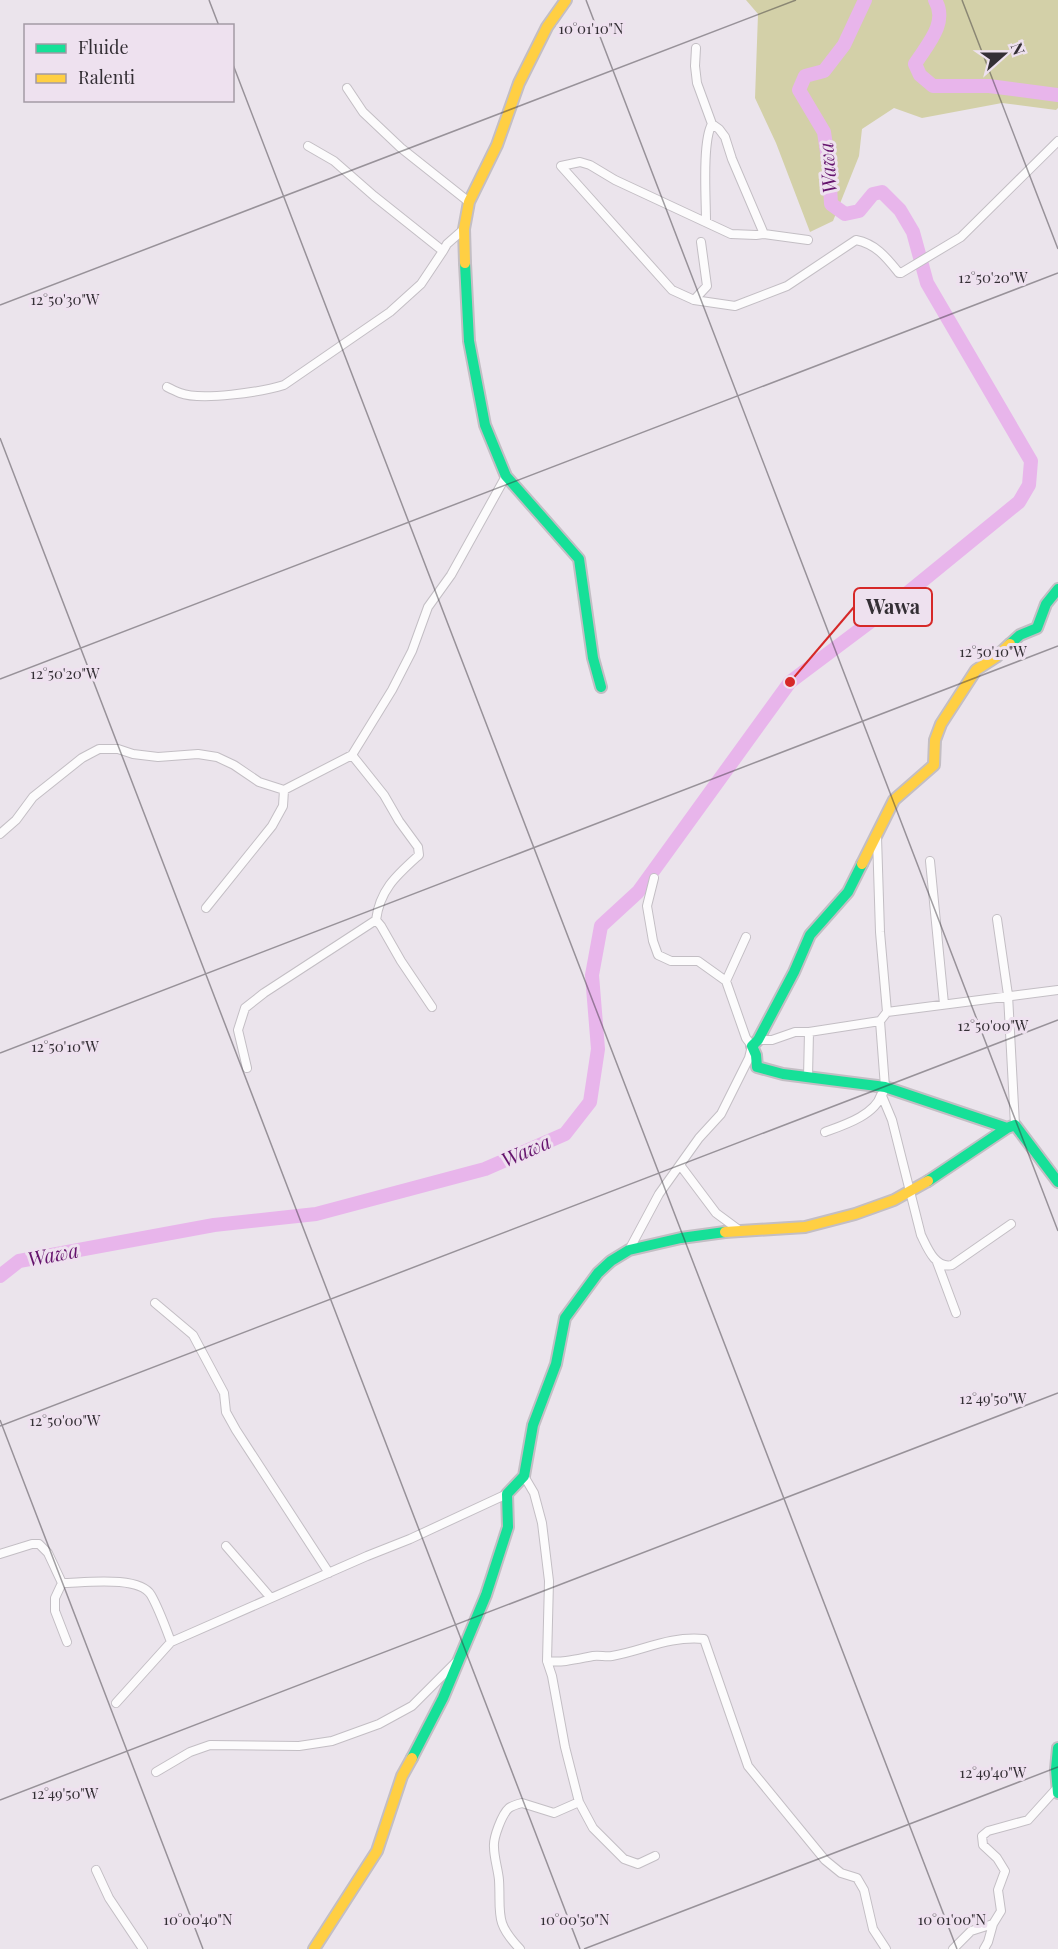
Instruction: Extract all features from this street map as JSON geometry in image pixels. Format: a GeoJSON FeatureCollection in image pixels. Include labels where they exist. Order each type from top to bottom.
{"type":"FeatureCollection","features":[{"type":"Feature","properties":{"kind":"main road"},"geometry":{"type":"LineString","coordinates":[[566,0],[547,27],[519,83],[497,145],[469,202],[464,229],[469,340],[485,425],[506,476],[579,559],[593,658],[601,687]]}},
{"type":"Feature","properties":{"kind":"main road"},"geometry":{"type":"LineString","coordinates":[[1058,589],[1046,604],[1037,628],[1020,635],[996,657],[976,670],[940,724],[935,740],[934,765],[894,800],[848,892],[810,935],[794,972],[755,1043],[757,1067],[783,1074],[881,1090],[1011,1126],[1058,1182]]}},
{"type":"Feature","properties":{"kind":"main road"},"geometry":{"type":"LineString","coordinates":[[314,1949],[377,1851],[402,1776],[443,1698],[461,1657],[486,1595],[508,1527],[507,1494],[524,1476],[533,1425],[556,1364],[565,1318],[598,1273],[611,1261],[629,1250],[681,1238],[739,1230],[805,1227],[855,1214],[894,1200],[936,1177],[1011,1126]]}},
{"type":"Feature","properties":{"kind":"main road"},"geometry":{"type":"LineString","coordinates":[[1058,1748],[1056,1768],[1058,1793]]}},
{"type":"Feature","properties":{"kind":"street"},"geometry":{"type":"LineString","coordinates":[[696,48],[697,83],[712,124],[725,137],[764,234]]}},
{"type":"Feature","properties":{"kind":"street"},"geometry":{"type":"LineString","coordinates":[[347,88],[363,112],[401,148],[469,202]]}},
{"type":"Feature","properties":{"kind":"street"},"geometry":{"type":"LineString","coordinates":[[706,222],[706,156],[709,130],[712,124]]}},
{"type":"Feature","properties":{"kind":"street"},"geometry":{"type":"LineString","coordinates":[[808,240],[764,234],[756,236],[731,234],[615,180],[591,165],[580,162],[561,166],[672,290],[694,300],[735,306],[787,286],[856,240],[867,242],[880,250],[899,273],[961,237],[1057,142]]}},
{"type":"Feature","properties":{"kind":"street"},"geometry":{"type":"LineString","coordinates":[[308,146],[334,161],[443,251]]}},
{"type":"Feature","properties":{"kind":"street"},"geometry":{"type":"LineString","coordinates":[[167,387],[181,394],[207,396],[269,390],[284,385],[390,312],[421,284],[447,244],[464,229]]}},
{"type":"Feature","properties":{"kind":"street"},"geometry":{"type":"LineString","coordinates":[[694,300],[707,286],[702,242]]}},
{"type":"Feature","properties":{"kind":"street"},"geometry":{"type":"LineString","coordinates":[[0,834],[33,798],[82,758],[99,749],[118,749],[133,754],[158,757],[198,754],[217,757],[234,765],[259,782],[284,790],[352,755],[392,690],[412,651],[428,607],[451,575],[506,476]]}},
{"type":"Feature","properties":{"kind":"street"},"geometry":{"type":"LineString","coordinates":[[247,1068],[238,1030],[245,1008],[264,993],[376,920],[384,893],[395,876],[419,855],[418,847],[384,795],[352,755]]}},
{"type":"Feature","properties":{"kind":"street"},"geometry":{"type":"LineString","coordinates":[[206,908],[272,826],[284,806],[284,790]]}},
{"type":"Feature","properties":{"kind":"street"},"geometry":{"type":"LineString","coordinates":[[825,1132],[858,1118],[876,1106],[881,1090],[880,1021],[887,1012],[880,932],[877,836]]}},
{"type":"Feature","properties":{"kind":"street"},"geometry":{"type":"LineString","coordinates":[[930,861],[944,1004]]}},
{"type":"Feature","properties":{"kind":"street"},"geometry":{"type":"LineString","coordinates":[[654,878],[647,906],[653,941],[658,955],[671,961],[698,961],[726,981],[746,1038],[755,1043],[795,1032],[880,1021]]}},
{"type":"Feature","properties":{"kind":"street"},"geometry":{"type":"LineString","coordinates":[[997,919],[1008,995],[1011,1126]]}},
{"type":"Feature","properties":{"kind":"street"},"geometry":{"type":"LineString","coordinates":[[376,920],[432,1007]]}},
{"type":"Feature","properties":{"kind":"street"},"geometry":{"type":"LineString","coordinates":[[726,981],[746,937]]}},
{"type":"Feature","properties":{"kind":"street"},"geometry":{"type":"LineString","coordinates":[[887,1012],[1058,990]]}},
{"type":"Feature","properties":{"kind":"street"},"geometry":{"type":"LineString","coordinates":[[808,1077],[809,1032]]}},
{"type":"Feature","properties":{"kind":"street"},"geometry":{"type":"LineString","coordinates":[[629,1250],[659,1194],[699,1138],[721,1114],[755,1043]]}},
{"type":"Feature","properties":{"kind":"street"},"geometry":{"type":"LineString","coordinates":[[881,1090],[892,1120],[921,1235],[937,1262],[956,1313]]}},
{"type":"Feature","properties":{"kind":"street"},"geometry":{"type":"LineString","coordinates":[[680,1165],[716,1212],[739,1230]]}},
{"type":"Feature","properties":{"kind":"street"},"geometry":{"type":"LineString","coordinates":[[937,1262],[946,1266],[952,1265],[1011,1224]]}},
{"type":"Feature","properties":{"kind":"street"},"geometry":{"type":"LineString","coordinates":[[155,1303],[193,1335],[224,1393],[226,1412],[236,1430],[329,1573]]}},
{"type":"Feature","properties":{"kind":"street"},"geometry":{"type":"LineString","coordinates":[[524,1476],[534,1493],[542,1523],[549,1581],[547,1661],[579,1802],[593,1827],[624,1859],[639,1864],[655,1856]]}},
{"type":"Feature","properties":{"kind":"street"},"geometry":{"type":"LineString","coordinates":[[116,1703],[171,1641],[410,1539],[507,1494]]}},
{"type":"Feature","properties":{"kind":"street"},"geometry":{"type":"LineString","coordinates":[[0,1554],[39,1544],[48,1553],[62,1583]]}},
{"type":"Feature","properties":{"kind":"street"},"geometry":{"type":"LineString","coordinates":[[226,1546],[271,1598]]}},
{"type":"Feature","properties":{"kind":"street"},"geometry":{"type":"LineString","coordinates":[[62,1583],[117,1581],[142,1586],[150,1593],[171,1641]]}},
{"type":"Feature","properties":{"kind":"street"},"geometry":{"type":"LineString","coordinates":[[62,1583],[55,1598],[55,1611],[67,1642]]}},
{"type":"Feature","properties":{"kind":"street"},"geometry":{"type":"LineString","coordinates":[[547,1661],[561,1662],[593,1656],[611,1656],[654,1643],[689,1638],[704,1639],[748,1766],[825,1860],[841,1873],[856,1878],[864,1890],[873,1929],[886,1949]]}},
{"type":"Feature","properties":{"kind":"street"},"geometry":{"type":"LineString","coordinates":[[156,1772],[190,1752],[210,1745],[299,1746],[332,1741],[379,1724],[412,1706],[461,1657]]}},
{"type":"Feature","properties":{"kind":"street"},"geometry":{"type":"LineString","coordinates":[[984,1949],[993,1924],[1001,1911],[998,1890],[1005,1871],[997,1858],[983,1845],[982,1836],[988,1831],[1028,1820],[1057,1788]]}},
{"type":"Feature","properties":{"kind":"street"},"geometry":{"type":"LineString","coordinates":[[520,1949],[507,1936],[501,1924],[499,1879],[493,1845],[499,1826],[508,1809],[522,1803],[554,1813],[579,1802]]}},
{"type":"Feature","properties":{"kind":"street"},"geometry":{"type":"LineString","coordinates":[[96,1870],[109,1898],[143,1949]]}},
{"type":"Feature","properties":{"kind":"street"},"geometry":{"type":"LineString","coordinates":[[952,1949],[971,1931],[993,1924]]}},
{"type":"Feature","properties":{"kind":"shaded area"},"geometry":{"type":"Polygon","coordinates":[[[746,0],[1058,0],[1058,108],[1056,110],[1002,103],[922,118],[894,108],[862,129],[859,156],[833,221],[810,232],[776,143],[755,98],[758,14],[746,0]]]}},
{"type":"Feature","properties":{"kind":"waterway","name":"Wawa"},"geometry":{"type":"LineString","coordinates":[[0,1276],[19,1261],[214,1225],[316,1214],[485,1169],[565,1134],[590,1102],[598,1049],[592,975],[601,926],[638,892],[790,682],[894,604],[1019,502],[1029,485],[1031,461],[927,283],[913,232],[900,210],[882,192],[873,194],[859,211],[845,214],[831,204],[824,132],[799,90],[805,76],[824,71],[844,45],[865,0]]}},
{"type":"Feature","properties":{"kind":"waterway","name":"Wawa"},"geometry":{"type":"LineString","coordinates":[[935,0],[939,9],[938,26],[915,64],[920,75],[933,86],[989,86],[1058,95]]}},
{"type":"Feature","properties":{"kind":"traffic: fast"},"geometry":{"type":"LineString","coordinates":[[465,263],[469,341],[485,425],[506,476],[579,559],[593,658],[601,687]]}},
{"type":"Feature","properties":{"kind":"traffic: fast"},"geometry":{"type":"LineString","coordinates":[[1010,644],[1020,635],[1037,628],[1046,604],[1058,589]]}},
{"type":"Feature","properties":{"kind":"traffic: fast"},"geometry":{"type":"LineString","coordinates":[[862,864],[848,892],[810,935],[794,972],[758,1040],[752,1046],[756,1055],[757,1067],[783,1074],[885,1087],[1007,1128]]}},
{"type":"Feature","properties":{"kind":"traffic: fast"},"geometry":{"type":"LineString","coordinates":[[928,1181],[1007,1128],[1015,1125],[1058,1182]]}},
{"type":"Feature","properties":{"kind":"traffic: fast"},"geometry":{"type":"LineString","coordinates":[[412,1758],[443,1698],[486,1595],[508,1527],[507,1494],[524,1476],[533,1425],[556,1364],[565,1318],[598,1273],[611,1261],[629,1250],[681,1238],[725,1232]]}},
{"type":"Feature","properties":{"kind":"traffic: fast"},"geometry":{"type":"LineString","coordinates":[[1058,1748],[1056,1769],[1058,1793]]}},
{"type":"Feature","properties":{"kind":"traffic: slow"},"geometry":{"type":"LineString","coordinates":[[465,263],[464,229],[469,202],[497,145],[519,83],[547,27],[566,0]]}},
{"type":"Feature","properties":{"kind":"traffic: slow"},"geometry":{"type":"LineString","coordinates":[[862,864],[894,800],[934,765],[935,740],[941,724],[976,670],[996,657],[1010,644]]}},
{"type":"Feature","properties":{"kind":"traffic: slow"},"geometry":{"type":"LineString","coordinates":[[725,1232],[805,1227],[855,1214],[894,1200],[928,1181]]}},
{"type":"Feature","properties":{"kind":"traffic: slow"},"geometry":{"type":"LineString","coordinates":[[314,1949],[377,1851],[402,1776],[412,1758]]}},
{"type":"Feature","properties":{"kind":"place","name":"Wawa"},"geometry":{"type":"Point","coordinates":[790,682]}}]}
